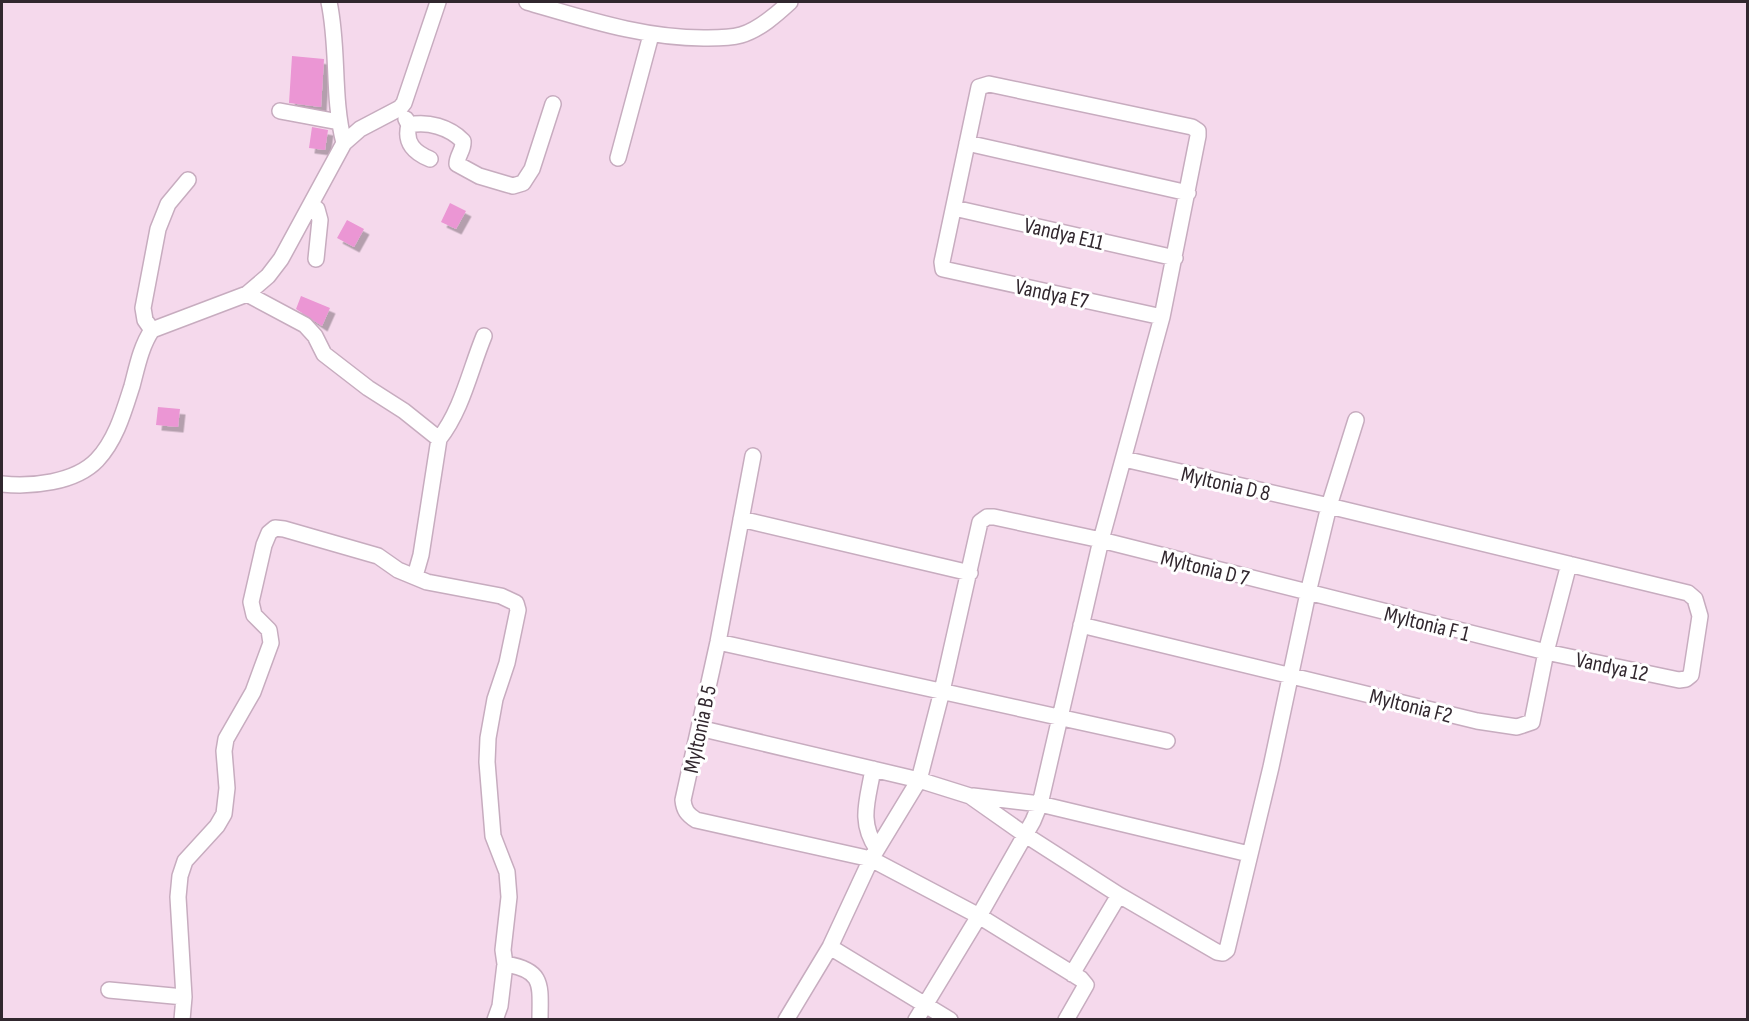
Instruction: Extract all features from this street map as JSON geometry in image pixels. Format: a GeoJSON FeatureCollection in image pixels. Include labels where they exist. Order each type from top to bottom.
{"type":"FeatureCollection","features":[{"type":"Feature","properties":{"kind":"street"},"geometry":{"type":"LineString","coordinates":[[329,2],[336,46],[336,102],[344,143]]}},
{"type":"Feature","properties":{"kind":"street"},"geometry":{"type":"LineString","coordinates":[[2,484],[52,483],[96,461],[112,439],[121,420],[140,358],[152,330],[247,294],[268,276],[281,259],[344,143],[360,129],[400,108],[438,2]]}},
{"type":"Feature","properties":{"kind":"street"},"geometry":{"type":"LineString","coordinates":[[527,2],[651,35],[694,38],[742,35],[773,18],[790,2]]}},
{"type":"Feature","properties":{"kind":"street"},"geometry":{"type":"LineString","coordinates":[[618,158],[651,35]]}},
{"type":"Feature","properties":{"kind":"street"},"geometry":{"type":"LineString","coordinates":[[916,1020],[979,916],[1033,821],[1040,804],[1062,717],[1101,540],[1162,317],[1188,193],[1198,131],[1192,127],[989,84],[979,87],[954,208]]}},
{"type":"Feature","properties":{"kind":"street"},"geometry":{"type":"LineString","coordinates":[[409,125],[429,123],[458,135],[464,141],[464,147],[457,157],[457,164],[480,176],[513,186],[523,183],[532,169],[553,104]]}},
{"type":"Feature","properties":{"kind":"street"},"geometry":{"type":"LineString","coordinates":[[400,108],[409,125],[409,142],[417,153],[430,159]]}},
{"type":"Feature","properties":{"kind":"street"},"geometry":{"type":"LineString","coordinates":[[280,111],[339,123]]}},
{"type":"Feature","properties":{"kind":"street"},"geometry":{"type":"LineString","coordinates":[[967,143],[1188,193]]}},
{"type":"Feature","properties":{"kind":"street"},"geometry":{"type":"LineString","coordinates":[[152,330],[145,320],[144,308],[158,229],[168,204],[188,180]]}},
{"type":"Feature","properties":{"kind":"street"},"geometry":{"type":"LineString","coordinates":[[311,205],[317,209],[321,220],[316,259]]}},
{"type":"Feature","properties":{"kind":"street","name":"Vandya E11"},"geometry":{"type":"LineString","coordinates":[[954,208],[1174,258]]}},
{"type":"Feature","properties":{"kind":"street","name":"Vandya E7"},"geometry":{"type":"LineString","coordinates":[[954,208],[942,267],[946,270],[1162,317]]}},
{"type":"Feature","properties":{"kind":"street"},"geometry":{"type":"LineString","coordinates":[[247,294],[305,325],[315,336],[324,354],[368,388],[405,411],[439,439]]}},
{"type":"Feature","properties":{"kind":"street"},"geometry":{"type":"LineString","coordinates":[[415,576],[421,555],[439,439],[447,429],[459,405],[484,336]]}},
{"type":"Feature","properties":{"kind":"street"},"geometry":{"type":"LineString","coordinates":[[970,796],[1119,895],[1217,952],[1223,953],[1227,950],[1271,767],[1329,506],[1356,420]]}},
{"type":"Feature","properties":{"kind":"street","name":"Myltonia B 5"},"geometry":{"type":"LineString","coordinates":[[753,456],[718,642],[683,800],[684,809],[696,820],[874,854]]}},
{"type":"Feature","properties":{"kind":"street","name":"Myltonia D 8"},"geometry":{"type":"LineString","coordinates":[[1124,459],[1688,593],[1695,599],[1700,616],[1691,675],[1686,680],[1679,680]]}},
{"type":"Feature","properties":{"kind":"street","name":"Myltonia D 7"},"geometry":{"type":"LineString","coordinates":[[786,1020],[830,947],[874,854],[919,780],[970,573],[980,522],[987,517],[994,516],[1101,540],[1308,593]]}},
{"type":"Feature","properties":{"kind":"street"},"geometry":{"type":"LineString","coordinates":[[741,519],[970,573]]}},
{"type":"Feature","properties":{"kind":"street"},"geometry":{"type":"LineString","coordinates":[[182,1020],[184,997],[178,897],[180,876],[185,861],[224,814],[227,788],[224,751],[226,739],[253,692],[271,643],[269,630],[254,615],[251,602],[264,545],[275,528],[378,556],[398,570],[427,582],[510,599],[516,603],[518,610],[507,663],[495,699],[488,738],[487,762],[493,836],[507,872],[509,897],[503,950],[505,964],[501,999],[495,1020]]}},
{"type":"Feature","properties":{"kind":"street"},"geometry":{"type":"LineString","coordinates":[[1546,652],[1569,564]]}},
{"type":"Feature","properties":{"kind":"street","name":"Myltonia F 1"},"geometry":{"type":"LineString","coordinates":[[1308,593],[1546,652]]}},
{"type":"Feature","properties":{"kind":"street","name":"Myltonia F2"},"geometry":{"type":"LineString","coordinates":[[1081,625],[1477,721],[1518,727],[1532,722],[1546,652]]}},
{"type":"Feature","properties":{"kind":"street"},"geometry":{"type":"LineString","coordinates":[[718,642],[1167,741]]}},
{"type":"Feature","properties":{"kind":"street","name":"Vandya 12"},"geometry":{"type":"LineString","coordinates":[[1546,652],[1679,680]]}},
{"type":"Feature","properties":{"kind":"street"},"geometry":{"type":"LineString","coordinates":[[699,728],[919,780],[970,796],[1040,804],[1249,854]]}},
{"type":"Feature","properties":{"kind":"street"},"geometry":{"type":"LineString","coordinates":[[873,769],[865,815],[874,854],[1081,979],[1086,985],[1084,992],[1065,1020]]}},
{"type":"Feature","properties":{"kind":"street"},"geometry":{"type":"LineString","coordinates":[[1072,974],[1119,895]]}},
{"type":"Feature","properties":{"kind":"street"},"geometry":{"type":"LineString","coordinates":[[830,947],[950,1020]]}},
{"type":"Feature","properties":{"kind":"street"},"geometry":{"type":"LineString","coordinates":[[505,964],[520,966],[535,975],[540,984],[540,1020]]}},
{"type":"Feature","properties":{"kind":"street"},"geometry":{"type":"LineString","coordinates":[[109,990],[184,997]]}},
{"type":"Feature","properties":{"kind":"building"},"geometry":{"type":"Polygon","coordinates":[[[292,56],[324,59],[321,107],[289,103],[292,56]]]}},
{"type":"Feature","properties":{"kind":"building"},"geometry":{"type":"Polygon","coordinates":[[[312,127],[328,130],[325,150],[309,148],[312,127]]]}},
{"type":"Feature","properties":{"kind":"building"},"geometry":{"type":"Polygon","coordinates":[[[450,203],[466,211],[456,229],[441,222],[450,203]]]}},
{"type":"Feature","properties":{"kind":"building"},"geometry":{"type":"Polygon","coordinates":[[[347,220],[364,229],[354,247],[337,238],[347,220]]]}},
{"type":"Feature","properties":{"kind":"building"},"geometry":{"type":"Polygon","coordinates":[[[301,296],[330,308],[322,326],[296,309],[301,296]]]}},
{"type":"Feature","properties":{"kind":"building"},"geometry":{"type":"Polygon","coordinates":[[[158,407],[180,409],[178,427],[156,425],[158,407]]]}}]}
